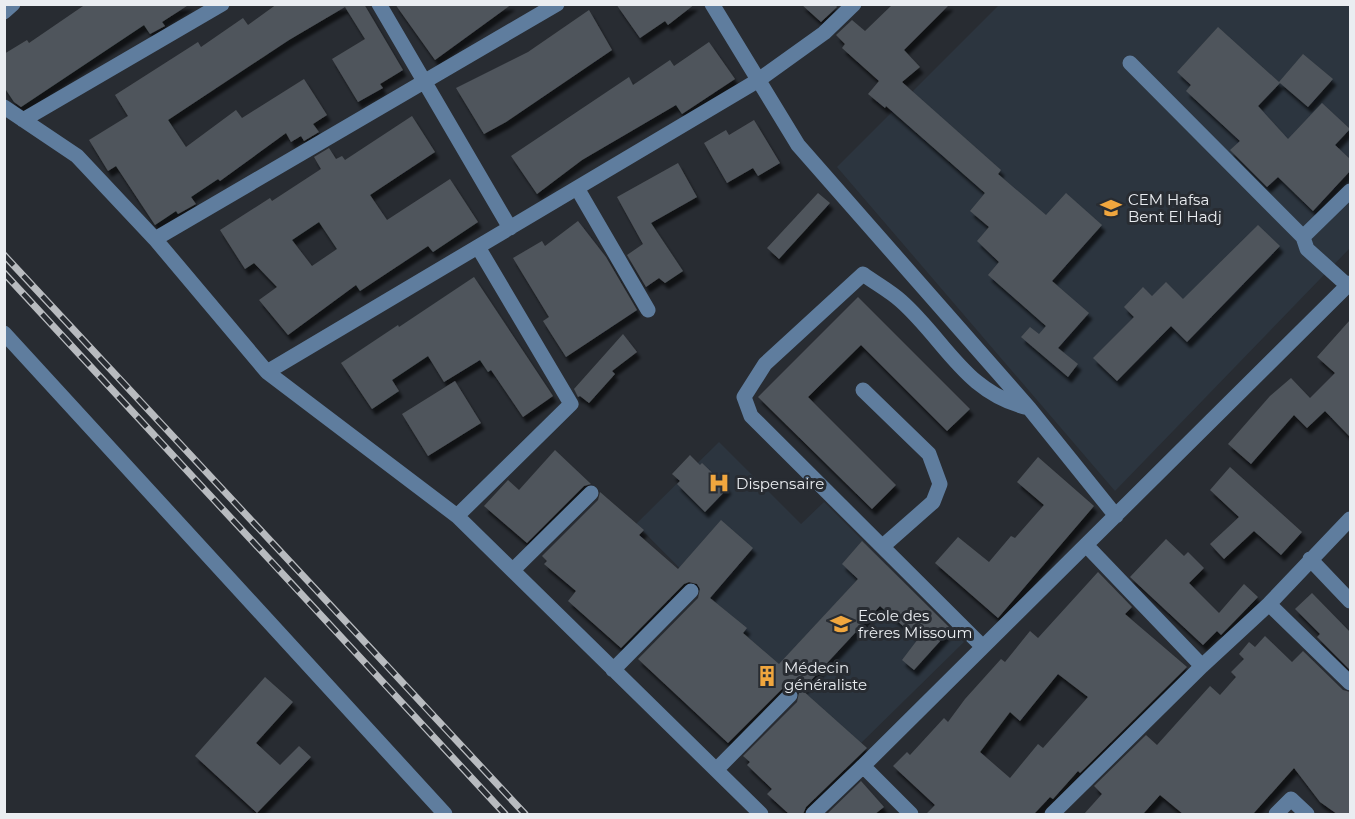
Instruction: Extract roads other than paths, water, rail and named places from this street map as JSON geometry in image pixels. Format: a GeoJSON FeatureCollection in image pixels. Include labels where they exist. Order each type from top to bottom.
{"type":"FeatureCollection","features":[{"type":"Feature","properties":{"kind":"street"},"geometry":{"type":"LineString","coordinates":[[4,12],[13,4]]}},
{"type":"Feature","properties":{"kind":"street"},"geometry":{"type":"LineString","coordinates":[[23,120],[199,10],[222,4]]}},
{"type":"Feature","properties":{"kind":"street"},"geometry":{"type":"LineString","coordinates":[[379,4],[510,228]]}},
{"type":"Feature","properties":{"kind":"street"},"geometry":{"type":"LineString","coordinates":[[155,239],[556,4]]}},
{"type":"Feature","properties":{"kind":"street"},"geometry":{"type":"LineString","coordinates":[[712,4],[798,145],[1029,408],[1116,516]]}},
{"type":"Feature","properties":{"kind":"street"},"geometry":{"type":"LineString","coordinates":[[267,372],[757,81],[824,33],[854,4]]}},
{"type":"Feature","properties":{"kind":"street"},"geometry":{"type":"LineString","coordinates":[[813,814],[1349,284],[1306,249],[1303,237],[1130,63]]}},
{"type":"Feature","properties":{"kind":"street"},"geometry":{"type":"LineString","coordinates":[[4,107],[77,156],[155,239],[267,372],[457,516],[761,814]]}},
{"type":"Feature","properties":{"kind":"street"},"geometry":{"type":"LineString","coordinates":[[577,188],[648,310]]}},
{"type":"Feature","properties":{"kind":"street"},"geometry":{"type":"LineString","coordinates":[[1303,237],[1350,191]]}},
{"type":"Feature","properties":{"kind":"street"},"geometry":{"type":"LineString","coordinates":[[457,516],[571,404],[478,247]]}},
{"type":"Feature","properties":{"kind":"street"},"geometry":{"type":"LineString","coordinates":[[983,647],[751,416],[744,397],[765,364],[863,274],[900,300],[974,380],[1004,402],[1029,408]]}},
{"type":"Feature","properties":{"kind":"street"},"geometry":{"type":"LineString","coordinates":[[4,333],[445,814]]}},
{"type":"Feature","properties":{"kind":"street"},"geometry":{"type":"LineString","coordinates":[[863,390],[929,454],[940,484],[933,502],[883,546]]}},
{"type":"Feature","properties":{"kind":"street"},"geometry":{"type":"LineString","coordinates":[[513,570],[591,493]]}},
{"type":"Feature","properties":{"kind":"street"},"geometry":{"type":"LineString","coordinates":[[1052,814],[1202,666],[1269,604],[1350,519]]}},
{"type":"Feature","properties":{"kind":"street"},"geometry":{"type":"LineString","coordinates":[[1086,545],[1202,666]]}},
{"type":"Feature","properties":{"kind":"street"},"geometry":{"type":"LineString","coordinates":[[1310,560],[1350,601]]}},
{"type":"Feature","properties":{"kind":"street"},"geometry":{"type":"LineString","coordinates":[[613,670],[691,591]]}},
{"type":"Feature","properties":{"kind":"street"},"geometry":{"type":"LineString","coordinates":[[1269,604],[1350,683]]}},
{"type":"Feature","properties":{"kind":"street"},"geometry":{"type":"LineString","coordinates":[[716,770],[790,695]]}},
{"type":"Feature","properties":{"kind":"street"},"geometry":{"type":"LineString","coordinates":[[863,766],[911,814]]}},
{"type":"Feature","properties":{"kind":"street"},"geometry":{"type":"LineString","coordinates":[[1276,814],[1291,799],[1307,814]]}},
{"type":"Feature","properties":{"kind":"railway"},"geometry":{"type":"LineString","coordinates":[[4,255],[525,814]]}},
{"type":"Feature","properties":{"kind":"railway"},"geometry":{"type":"LineString","coordinates":[[4,273],[505,814]]}},
{"type":"Feature","properties":{"kind":"place","name":"CEM Hafsa Bent El Hadj"},"geometry":{"type":"Point","coordinates":[1111,208]}},
{"type":"Feature","properties":{"kind":"place","name":"Dispensaire"},"geometry":{"type":"Point","coordinates":[719,483]}},
{"type":"Feature","properties":{"kind":"place","name":"Ecole des frères Missoum"},"geometry":{"type":"Point","coordinates":[841,624]}},
{"type":"Feature","properties":{"kind":"place","name":"Médecin généraliste"},"geometry":{"type":"Point","coordinates":[767,676]}}]}
